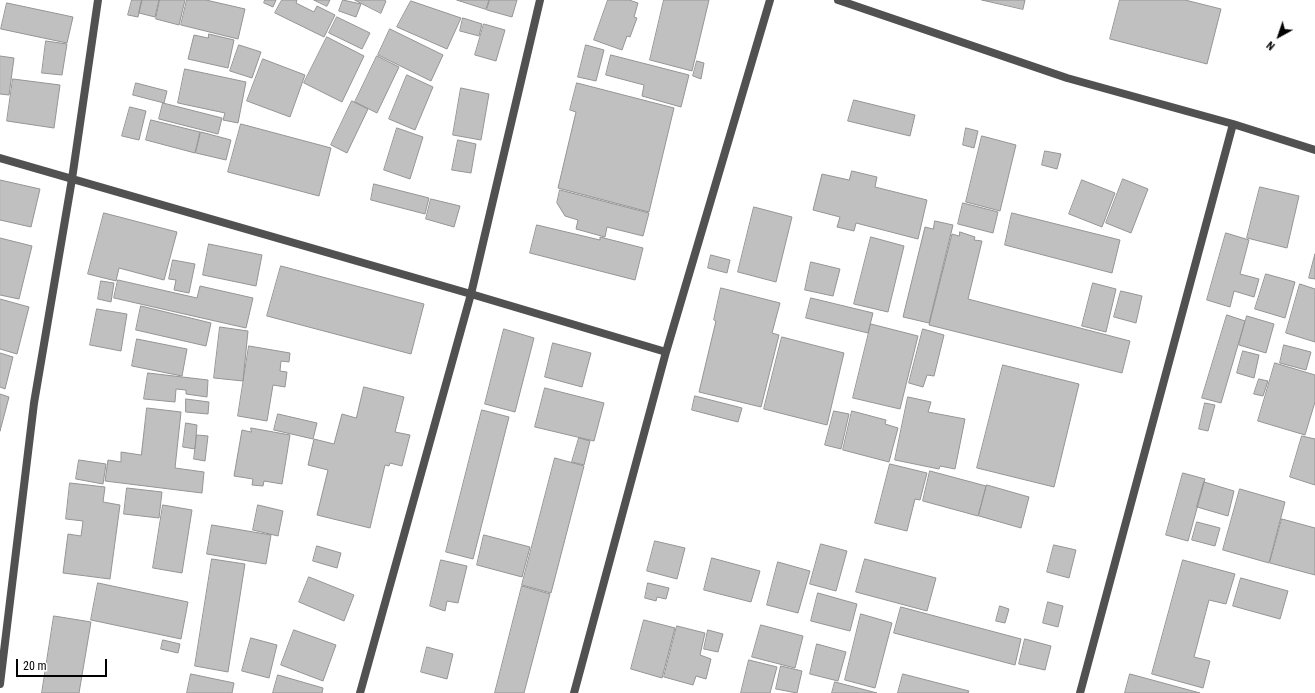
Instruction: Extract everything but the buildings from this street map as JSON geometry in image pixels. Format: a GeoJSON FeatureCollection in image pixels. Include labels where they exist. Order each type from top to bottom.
{"type":"FeatureCollection","features":[{"type":"Feature","properties":{"kind":"street"},"geometry":{"type":"LineString","coordinates":[[0,684],[34,403],[72,179],[98,0]]}},
{"type":"Feature","properties":{"kind":"street"},"geometry":{"type":"LineString","coordinates":[[360,693],[471,294],[540,0]]}},
{"type":"Feature","properties":{"kind":"street"},"geometry":{"type":"LineString","coordinates":[[574,693],[666,352],[770,0]]}},
{"type":"Feature","properties":{"kind":"street"},"geometry":{"type":"LineString","coordinates":[[838,0],[1067,78],[1233,124],[1315,150]]}},
{"type":"Feature","properties":{"kind":"street"},"geometry":{"type":"LineString","coordinates":[[1080,693],[1233,124]]}},
{"type":"Feature","properties":{"kind":"street"},"geometry":{"type":"LineString","coordinates":[[0,158],[666,352]]}}]}
